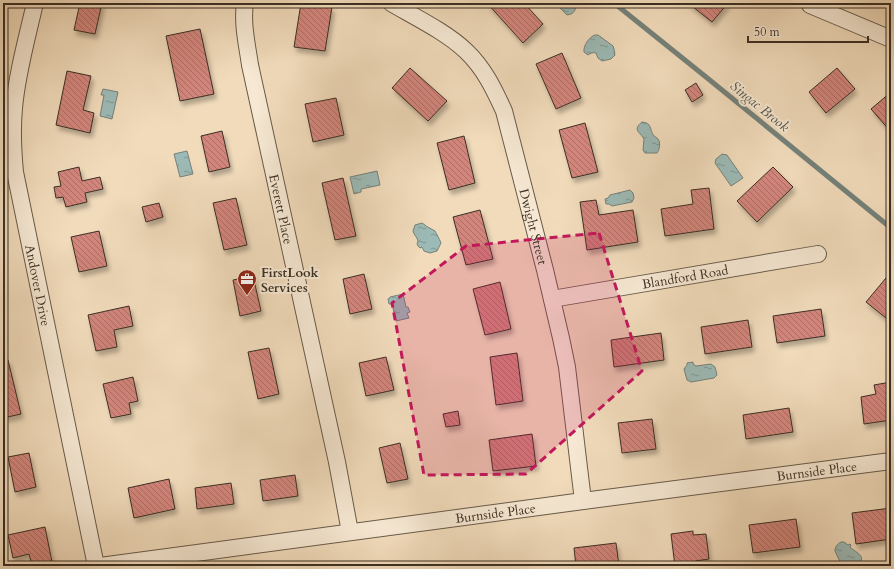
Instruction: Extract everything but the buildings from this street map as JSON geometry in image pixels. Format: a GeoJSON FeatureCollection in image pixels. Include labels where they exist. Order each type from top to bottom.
{"type":"FeatureCollection","features":[{"type":"Feature","properties":{"kind":"street","name":"Andover Drive"},"geometry":{"type":"LineString","coordinates":[[35,3],[20,69],[14,109],[12,149],[15,172],[96,566]]}},
{"type":"Feature","properties":{"kind":"street","name":"Everett Place"},"geometry":{"type":"LineString","coordinates":[[245,3],[244,29],[250,65],[337,462],[350,532]]}},
{"type":"Feature","properties":{"kind":"street","name":"Dwight Street"},"geometry":{"type":"LineString","coordinates":[[391,3],[450,38],[467,51],[482,68],[494,88],[504,110],[543,262],[567,367],[582,501]]}},
{"type":"Feature","properties":{"kind":"street"},"geometry":{"type":"LineString","coordinates":[[810,5],[891,39]]}},
{"type":"Feature","properties":{"kind":"street","name":"Blandford Road"},"geometry":{"type":"LineString","coordinates":[[552,299],[818,254]]}},
{"type":"Feature","properties":{"kind":"street","name":"Burnside Place"},"geometry":{"type":"LineString","coordinates":[[100,566],[891,461]]}},
{"type":"Feature","properties":{"kind":"highlighted area"},"geometry":{"type":"Polygon","coordinates":[[[599,233],[642,371],[526,474],[424,475],[392,303],[466,246],[599,233]]]}},
{"type":"Feature","properties":{"kind":"water"},"geometry":{"type":"Polygon","coordinates":[[[555,3],[573,3],[576,6],[575,10],[571,14],[567,15],[555,3]]]}},
{"type":"Feature","properties":{"kind":"water"},"geometry":{"type":"Polygon","coordinates":[[[595,35],[598,35],[613,46],[615,55],[611,59],[602,61],[598,58],[596,53],[588,55],[584,52],[584,47],[587,42],[595,35]]]}},
{"type":"Feature","properties":{"kind":"water"},"geometry":{"type":"Polygon","coordinates":[[[103,89],[118,92],[112,119],[100,116],[104,95],[101,95],[103,89]]]}},
{"type":"Feature","properties":{"kind":"water"},"geometry":{"type":"Polygon","coordinates":[[[642,122],[649,125],[652,134],[660,143],[657,153],[645,153],[643,150],[644,139],[637,129],[642,122]]]}},
{"type":"Feature","properties":{"kind":"water"},"geometry":{"type":"Polygon","coordinates":[[[187,151],[193,174],[180,177],[174,154],[187,151]]]}},
{"type":"Feature","properties":{"kind":"water"},"geometry":{"type":"Polygon","coordinates":[[[722,154],[727,155],[743,178],[731,186],[715,163],[716,159],[722,154]]]}},
{"type":"Feature","properties":{"kind":"water"},"geometry":{"type":"Polygon","coordinates":[[[377,171],[380,185],[361,189],[361,192],[354,194],[350,177],[377,171]]]}},
{"type":"Feature","properties":{"kind":"water"},"geometry":{"type":"Polygon","coordinates":[[[630,190],[633,193],[634,198],[632,202],[612,206],[606,204],[605,199],[610,195],[630,190]]]}},
{"type":"Feature","properties":{"kind":"water"},"geometry":{"type":"Polygon","coordinates":[[[422,223],[435,231],[441,243],[437,251],[430,253],[424,251],[422,247],[420,248],[418,246],[418,240],[413,231],[415,225],[422,223]]]}},
{"type":"Feature","properties":{"kind":"water"},"geometry":{"type":"Polygon","coordinates":[[[403,294],[406,307],[408,307],[410,312],[407,313],[409,318],[396,321],[392,304],[389,304],[388,299],[390,297],[403,294]]]}},
{"type":"Feature","properties":{"kind":"water"},"geometry":{"type":"Polygon","coordinates":[[[693,362],[696,366],[711,364],[715,367],[717,375],[714,378],[691,382],[687,380],[684,369],[687,363],[693,362]]]}},
{"type":"Feature","properties":{"kind":"water"},"geometry":{"type":"Polygon","coordinates":[[[841,542],[848,545],[850,544],[850,547],[860,555],[862,559],[859,566],[842,566],[835,551],[836,546],[841,542]]]}},
{"type":"Feature","properties":{"kind":"waterway","name":"Singac Brook"},"geometry":{"type":"LineString","coordinates":[[614,3],[891,228]]}},
{"type":"Feature","properties":{"kind":"place","name":"FirstLook Services"},"geometry":{"type":"Point","coordinates":[247,296]}}]}
